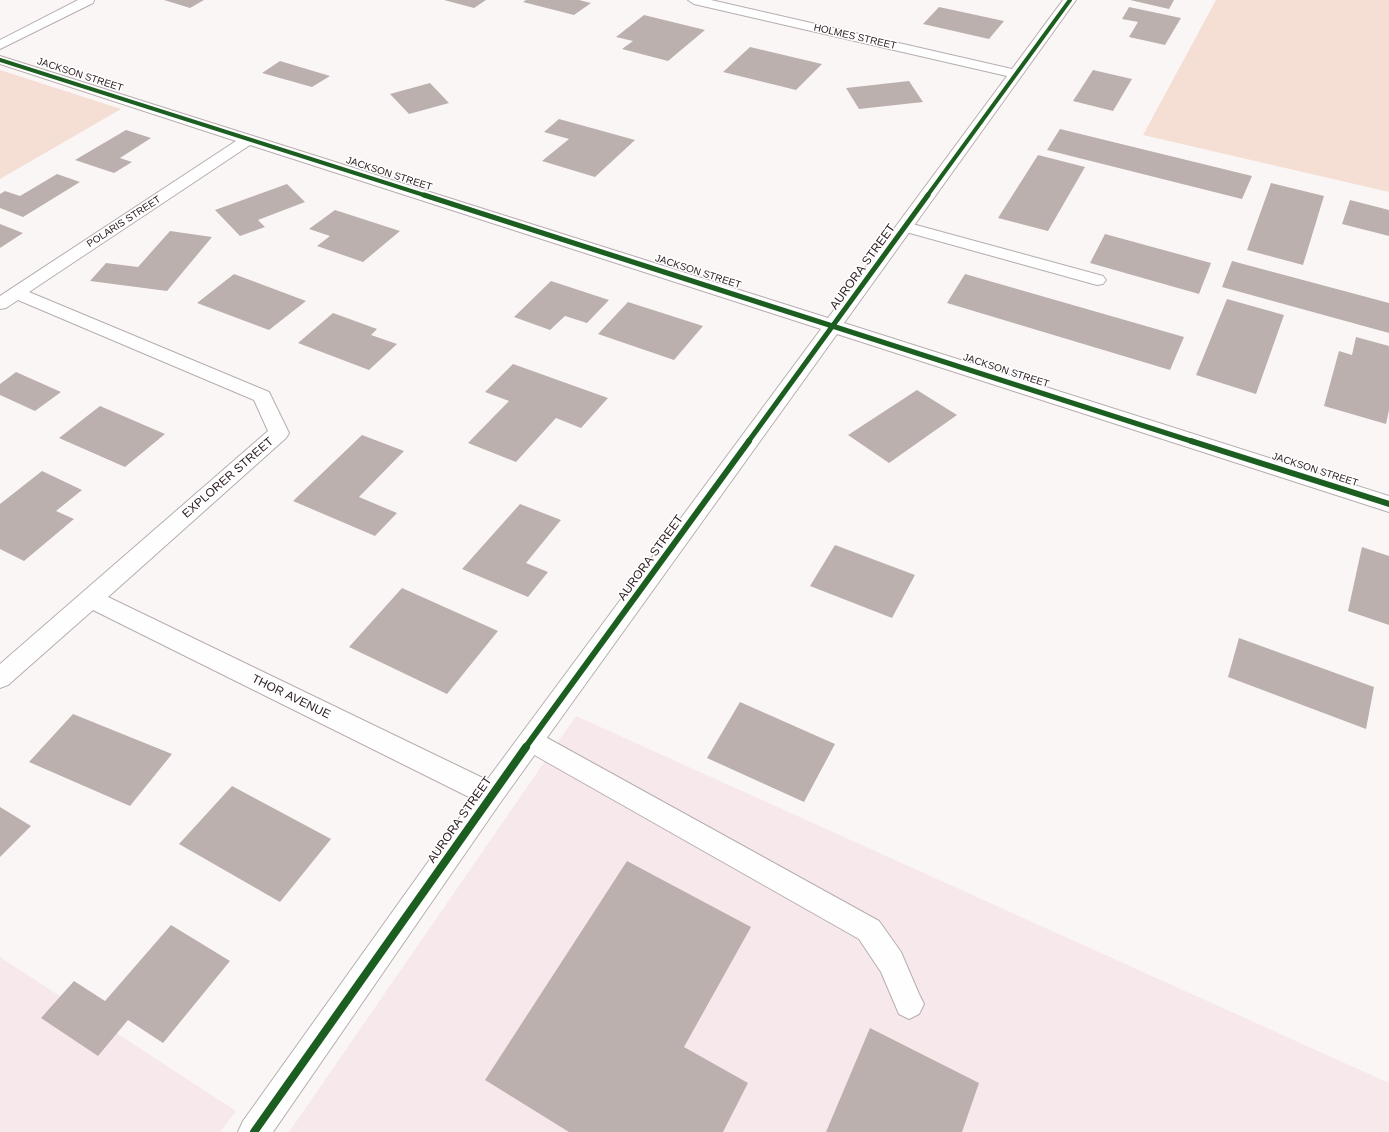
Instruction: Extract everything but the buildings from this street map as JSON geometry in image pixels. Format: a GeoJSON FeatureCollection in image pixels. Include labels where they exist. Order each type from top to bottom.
{"type":"FeatureCollection","features":[{"type":"Feature","properties":{"kind":"street"},"geometry":{"type":"LineString","coordinates":[[0,45],[88,0]]}},
{"type":"Feature","properties":{"kind":"street","name":"HOLMES STREET"},"geometry":{"type":"LineString","coordinates":[[694,0],[1016,74]]}},
{"type":"Feature","properties":{"kind":"street","name":"AURORA STREET"},"geometry":{"type":"LineString","coordinates":[[254,1132],[491,795],[1070,0]]}},
{"type":"Feature","properties":{"kind":"street","name":"JACKSON STREET"},"geometry":{"type":"LineString","coordinates":[[0,60],[1389,504]]}},
{"type":"Feature","properties":{"kind":"street","name":"POLARIS STREET"},"geometry":{"type":"LineString","coordinates":[[8,299],[249,139]]}},
{"type":"Feature","properties":{"kind":"street"},"geometry":{"type":"LineString","coordinates":[[905,227],[1097,280]]}},
{"type":"Feature","properties":{"kind":"street","name":"EXPLORER STREET"},"geometry":{"type":"LineString","coordinates":[[0,678],[279,433],[262,396],[8,299]]}},
{"type":"Feature","properties":{"kind":"street","name":"THOR AVENUE"},"geometry":{"type":"LineString","coordinates":[[90,598],[491,795]]}},
{"type":"Feature","properties":{"kind":"street"},"geometry":{"type":"LineString","coordinates":[[531,741],[869,930],[891,962],[909,1004]]}},
{"type":"Feature","properties":{"kind":"shaded area"},"geometry":{"type":"Polygon","coordinates":[[[1216,0],[1389,0],[1389,192],[1143,135],[1216,0]]]}},
{"type":"Feature","properties":{"kind":"shaded area"},"geometry":{"type":"Polygon","coordinates":[[[0,70],[121,109],[0,179],[0,70]]]}},
{"type":"Feature","properties":{"kind":"shaded area"},"geometry":{"type":"Polygon","coordinates":[[[576,716],[1389,1083],[1389,1132],[289,1132],[576,716]]]}},
{"type":"Feature","properties":{"kind":"shaded area"},"geometry":{"type":"Polygon","coordinates":[[[0,957],[236,1111],[220,1132],[0,1132],[0,957]]]}},
{"type":"Feature","properties":{"kind":"cycle path"},"geometry":{"type":"LineString","coordinates":[[254,1132],[491,795],[1070,0]]}},
{"type":"Feature","properties":{"kind":"cycle path"},"geometry":{"type":"LineString","coordinates":[[0,60],[1389,504]]}}]}
